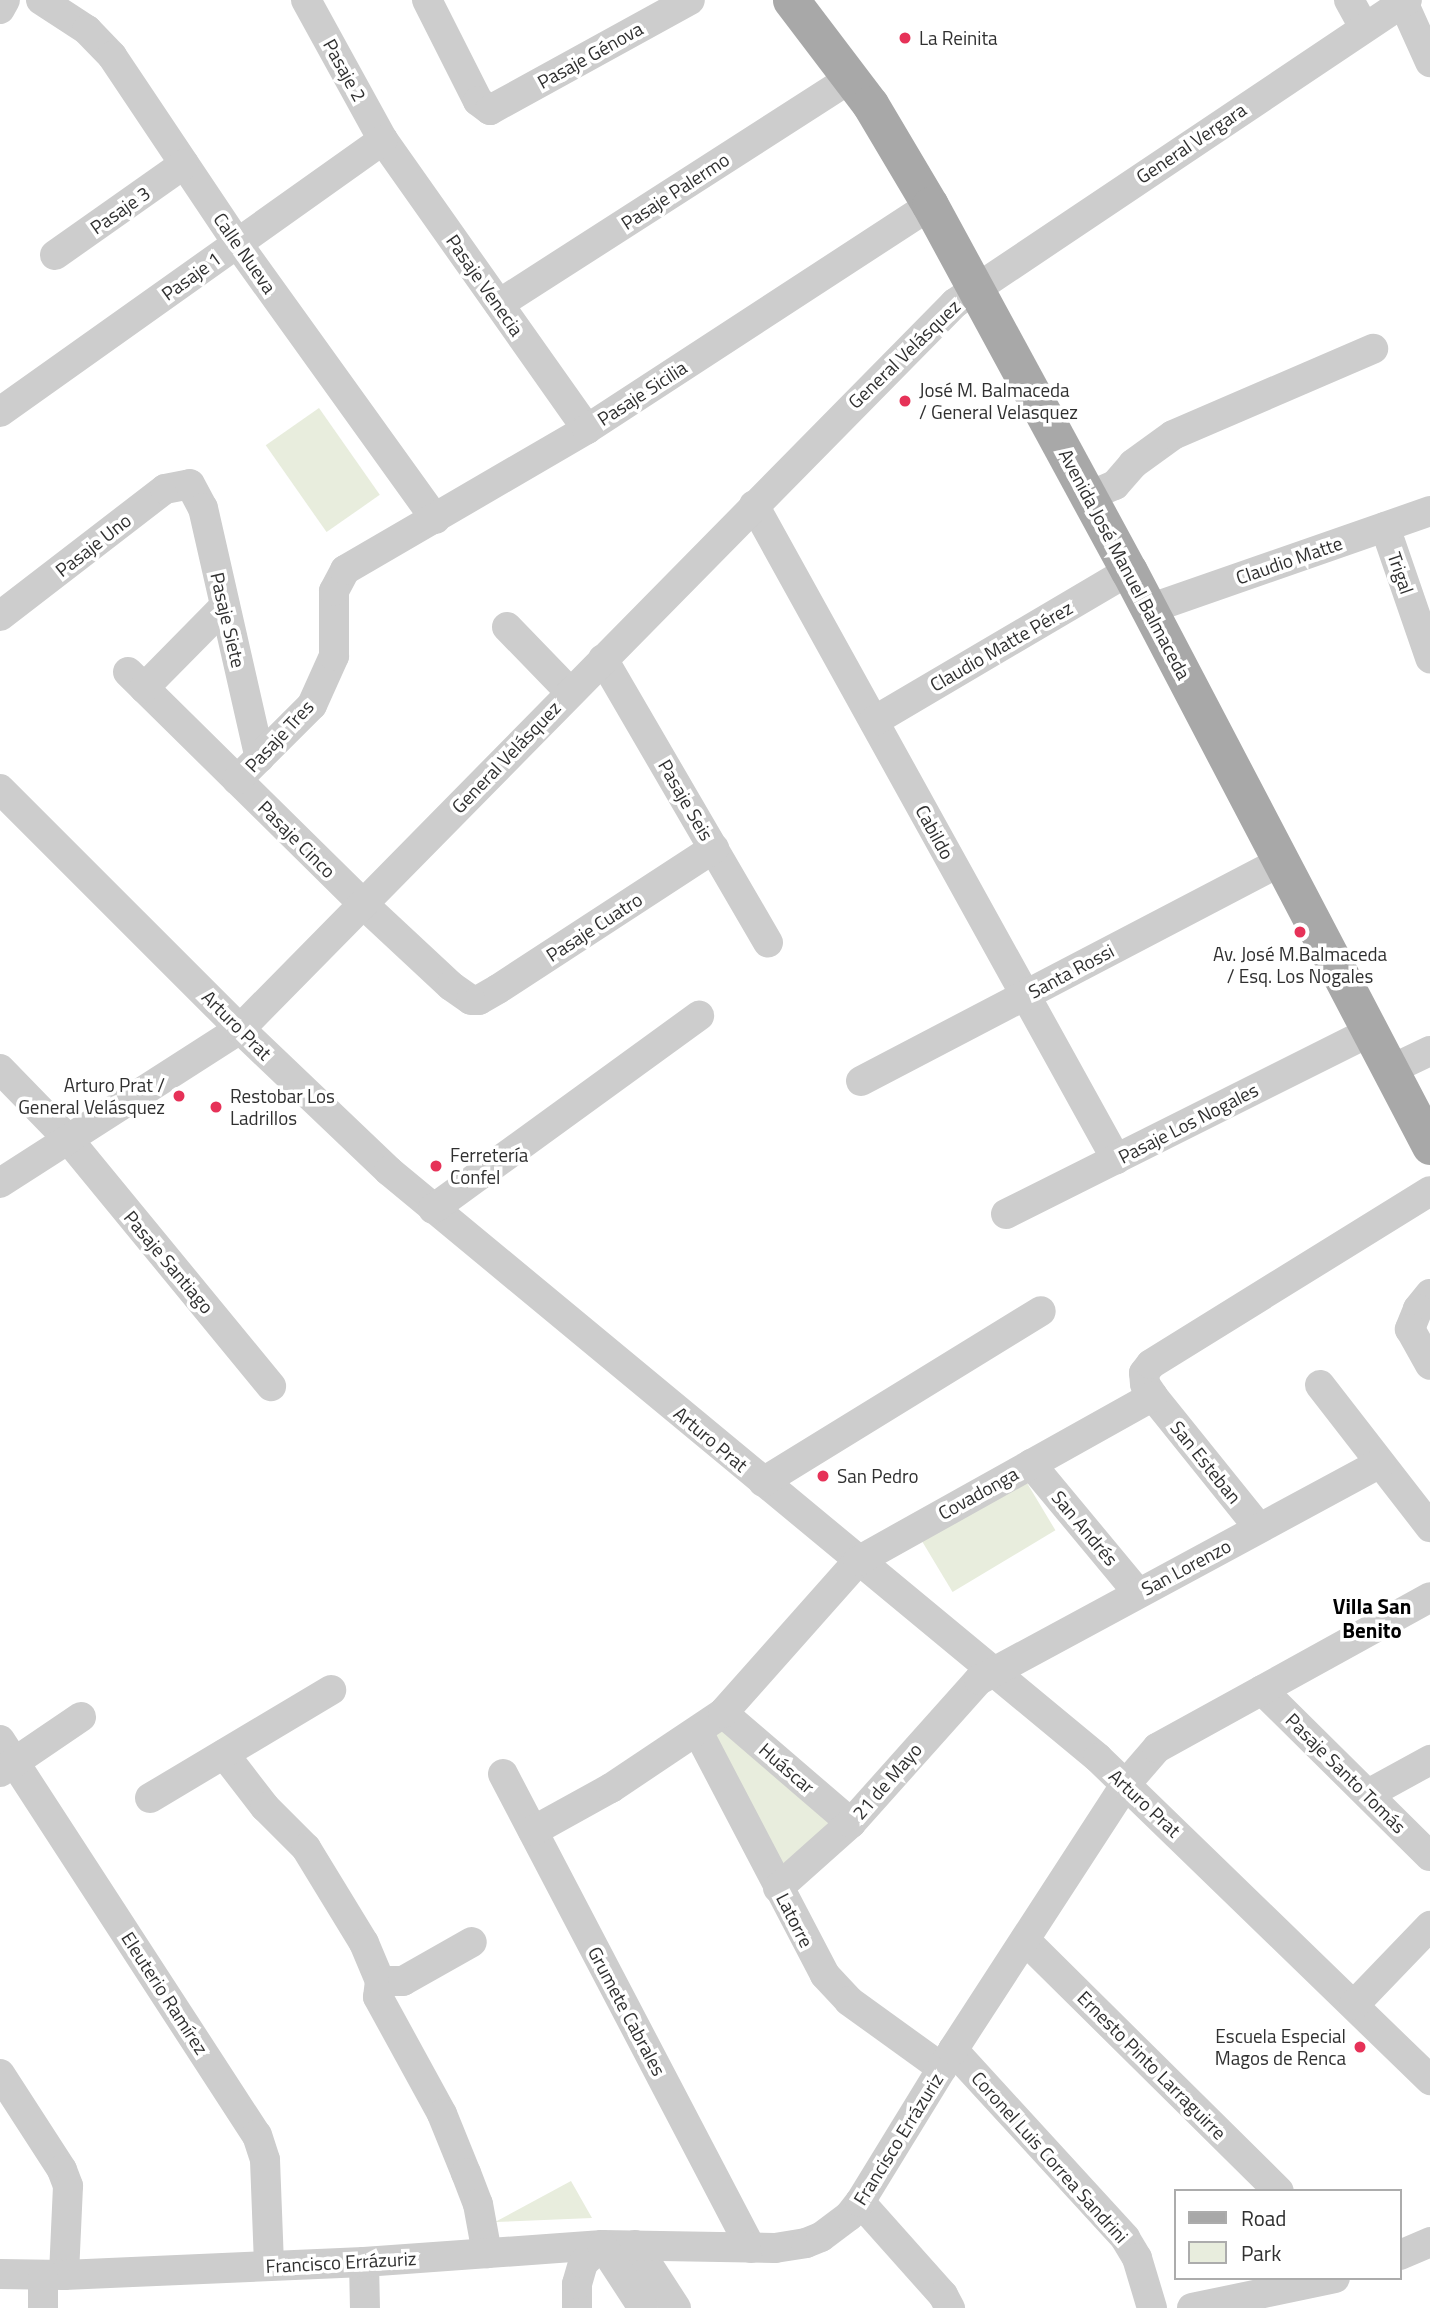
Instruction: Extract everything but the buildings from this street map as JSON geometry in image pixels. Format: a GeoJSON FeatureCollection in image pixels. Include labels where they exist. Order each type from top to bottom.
{"type":"FeatureCollection","features":[{"type":"Feature","properties":{"kind":"main road","name":"Avenida José Manuel Balmaceda"},"geometry":{"type":"LineString","coordinates":[[791,0],[870,104],[930,205],[1129,571],[1430,1146]]}},
{"type":"Feature","properties":{"kind":"street"},"geometry":{"type":"LineString","coordinates":[[0,9],[5,0]]}},
{"type":"Feature","properties":{"kind":"street","name":"Calle Nueva"},"geometry":{"type":"LineString","coordinates":[[41,0],[77,22],[104,47],[237,243],[435,519]]}},
{"type":"Feature","properties":{"kind":"street","name":"Pasaje 2"},"geometry":{"type":"LineString","coordinates":[[306,0],[383,140]]}},
{"type":"Feature","properties":{"kind":"street","name":"Pasaje Génova"},"geometry":{"type":"LineString","coordinates":[[427,0],[478,101],[490,110],[690,0]]}},
{"type":"Feature","properties":{"kind":"street"},"geometry":{"type":"LineString","coordinates":[[1349,0],[1364,27]]}},
{"type":"Feature","properties":{"kind":"street"},"geometry":{"type":"LineString","coordinates":[[1405,1],[1430,62]]}},
{"type":"Feature","properties":{"kind":"street","name":"General Vergara"},"geometry":{"type":"LineString","coordinates":[[976,288],[1405,1]]}},
{"type":"Feature","properties":{"kind":"street","name":"Pasaje Palermo"},"geometry":{"type":"LineString","coordinates":[[499,304],[850,78]]}},
{"type":"Feature","properties":{"kind":"street","name":"Pasaje 1"},"geometry":{"type":"LineString","coordinates":[[0,412],[383,140]]}},
{"type":"Feature","properties":{"kind":"street","name":"Pasaje Venecia"},"geometry":{"type":"LineString","coordinates":[[383,140],[587,429]]}},
{"type":"Feature","properties":{"kind":"street","name":"Pasaje 3"},"geometry":{"type":"LineString","coordinates":[[55,255],[184,164]]}},
{"type":"Feature","properties":{"kind":"street","name":"Pasaje Sicilia"},"geometry":{"type":"LineString","coordinates":[[345,570],[587,429],[930,205]]}},
{"type":"Feature","properties":{"kind":"street","name":"General Velásquez"},"geometry":{"type":"LineString","coordinates":[[0,1183],[240,1029],[939,316],[976,288]]}},
{"type":"Feature","properties":{"kind":"street"},"geometry":{"type":"LineString","coordinates":[[1089,496],[1115,485],[1133,464],[1173,435],[1373,349]]}},
{"type":"Feature","properties":{"kind":"street","name":"Pasaje Siete"},"geometry":{"type":"LineString","coordinates":[[190,484],[203,508],[260,758]]}},
{"type":"Feature","properties":{"kind":"street","name":"Pasaje Uno"},"geometry":{"type":"LineString","coordinates":[[0,616],[165,489],[190,484]]}},
{"type":"Feature","properties":{"kind":"street","name":"Cabildo"},"geometry":{"type":"LineString","coordinates":[[754,505],[1116,1159]]}},
{"type":"Feature","properties":{"kind":"street","name":"Claudio Matte"},"geometry":{"type":"LineString","coordinates":[[1149,609],[1430,511]]}},
{"type":"Feature","properties":{"kind":"street","name":"Trigal"},"geometry":{"type":"LineString","coordinates":[[1385,527],[1430,658]]}},
{"type":"Feature","properties":{"kind":"street","name":"Pasaje Tres"},"geometry":{"type":"LineString","coordinates":[[237,780],[312,705],[334,656],[334,591],[345,570]]}},
{"type":"Feature","properties":{"kind":"street","name":"Claudio Matte Pérez"},"geometry":{"type":"LineString","coordinates":[[874,721],[1129,571]]}},
{"type":"Feature","properties":{"kind":"street","name":"Pasaje Cinco"},"geometry":{"type":"LineString","coordinates":[[225,606],[136,680],[363,904],[451,986],[471,1000]]}},
{"type":"Feature","properties":{"kind":"street"},"geometry":{"type":"LineString","coordinates":[[507,627],[570,692]]}},
{"type":"Feature","properties":{"kind":"street","name":"Pasaje Seis"},"geometry":{"type":"LineString","coordinates":[[603,659],[768,942]]}},
{"type":"Feature","properties":{"kind":"street","name":"Arturo Prat"},"geometry":{"type":"LineString","coordinates":[[0,789],[240,1029],[433,1209],[992,1671],[1125,1785],[1430,2080]]}},
{"type":"Feature","properties":{"kind":"street","name":"Pasaje Cuatro"},"geometry":{"type":"LineString","coordinates":[[471,1000],[498,989],[714,848]]}},
{"type":"Feature","properties":{"kind":"street","name":"Santa Rossi"},"geometry":{"type":"LineString","coordinates":[[861,1082],[1281,861]]}},
{"type":"Feature","properties":{"kind":"street"},"geometry":{"type":"LineString","coordinates":[[433,1209],[699,1016]]}},
{"type":"Feature","properties":{"kind":"street","name":"Pasaje Los Nogales"},"geometry":{"type":"LineString","coordinates":[[1006,1214],[1370,1032]]}},
{"type":"Feature","properties":{"kind":"street"},"geometry":{"type":"LineString","coordinates":[[1390,1070],[1430,1051]]}},
{"type":"Feature","properties":{"kind":"street","name":"Pasaje Santiago"},"geometry":{"type":"LineString","coordinates":[[0,1069],[68,1139],[271,1385]]}},
{"type":"Feature","properties":{"kind":"street"},"geometry":{"type":"LineString","coordinates":[[1153,1396],[1143,1378],[1146,1368],[1151,1364],[1430,1191]]}},
{"type":"Feature","properties":{"kind":"street"},"geometry":{"type":"LineString","coordinates":[[1430,1294],[1419,1309],[1410,1329],[1430,1365]]}},
{"type":"Feature","properties":{"kind":"street"},"geometry":{"type":"LineString","coordinates":[[763,1482],[1041,1311]]}},
{"type":"Feature","properties":{"kind":"street"},"geometry":{"type":"LineString","coordinates":[[1320,1385],[1430,1527]]}},
{"type":"Feature","properties":{"kind":"street","name":"Covadonga"},"geometry":{"type":"LineString","coordinates":[[533,1831],[611,1788],[723,1713],[858,1561],[1153,1396]]}},
{"type":"Feature","properties":{"kind":"street","name":"San Esteban"},"geometry":{"type":"LineString","coordinates":[[1153,1396],[1259,1528]]}},
{"type":"Feature","properties":{"kind":"street","name":"San Lorenzo"},"geometry":{"type":"LineString","coordinates":[[992,1671],[1380,1463]]}},
{"type":"Feature","properties":{"kind":"street","name":"San Andrés"},"geometry":{"type":"LineString","coordinates":[[1031,1464],[1138,1593]]}},
{"type":"Feature","properties":{"kind":"street","name":"Francisco Errázuriz"},"geometry":{"type":"LineString","coordinates":[[0,2274],[53,2275],[364,2262],[602,2245],[791,2247],[814,2240],[836,2228],[860,2202],[948,2059],[1125,1785],[1157,1748],[1430,1597]]}},
{"type":"Feature","properties":{"kind":"street","name":"21 de Mayo"},"geometry":{"type":"LineString","coordinates":[[778,1888],[851,1823],[967,1691],[992,1671]]}},
{"type":"Feature","properties":{"kind":"street"},"geometry":{"type":"LineString","coordinates":[[150,1798],[331,1690]]}},
{"type":"Feature","properties":{"kind":"street","name":"Pasaje Santo Tomás"},"geometry":{"type":"LineString","coordinates":[[1262,1690],[1430,1856]]}},
{"type":"Feature","properties":{"kind":"street","name":"Huáscar"},"geometry":{"type":"LineString","coordinates":[[723,1713],[851,1823]]}},
{"type":"Feature","properties":{"kind":"street"},"geometry":{"type":"LineString","coordinates":[[5,1758],[81,1717]]}},
{"type":"Feature","properties":{"kind":"street","name":"Latorre"},"geometry":{"type":"LineString","coordinates":[[698,1732],[831,1984],[849,2001],[948,2059]]}},
{"type":"Feature","properties":{"kind":"street"},"geometry":{"type":"LineString","coordinates":[[224,1754],[258,1800],[306,1848],[364,1942],[380,1981],[378,1997],[442,2114],[466,2173],[478,2204],[487,2253]]}},
{"type":"Feature","properties":{"kind":"street","name":"Eleuterio Ramírez"},"geometry":{"type":"LineString","coordinates":[[5,1758],[257,2135],[265,2160],[269,2266]]}},
{"type":"Feature","properties":{"kind":"street"},"geometry":{"type":"LineString","coordinates":[[1368,1794],[1430,1760]]}},
{"type":"Feature","properties":{"kind":"street","name":"Grumete Cabrales"},"geometry":{"type":"LineString","coordinates":[[503,1774],[751,2248]]}},
{"type":"Feature","properties":{"kind":"street"},"geometry":{"type":"LineString","coordinates":[[1354,2005],[1430,1926]]}},
{"type":"Feature","properties":{"kind":"street","name":"Ernesto Pinto Larraguirre"},"geometry":{"type":"LineString","coordinates":[[1025,1940],[1277,2189]]}},
{"type":"Feature","properties":{"kind":"street"},"geometry":{"type":"LineString","coordinates":[[380,1981],[403,1981],[472,1942]]}},
{"type":"Feature","properties":{"kind":"street","name":"Coronel Luis Correa Sandrini"},"geometry":{"type":"LineString","coordinates":[[948,2059],[1125,2238],[1137,2258],[1152,2308]]}},
{"type":"Feature","properties":{"kind":"street"},"geometry":{"type":"LineString","coordinates":[[0,2074],[62,2170],[68,2186],[53,2275],[43,2308]]}},
{"type":"Feature","properties":{"kind":"street"},"geometry":{"type":"LineString","coordinates":[[860,2202],[943,2295],[950,2308]]}},
{"type":"Feature","properties":{"kind":"street"},"geometry":{"type":"LineString","coordinates":[[1402,2254],[1430,2242]]}},
{"type":"Feature","properties":{"kind":"street"},"geometry":{"type":"LineString","coordinates":[[577,2308],[577,2284],[583,2263],[602,2245],[643,2308]]}},
{"type":"Feature","properties":{"kind":"street"},"geometry":{"type":"LineString","coordinates":[[635,2245],[676,2308]]}},
{"type":"Feature","properties":{"kind":"street"},"geometry":{"type":"LineString","coordinates":[[364,2262],[365,2308]]}},
{"type":"Feature","properties":{"kind":"street"},"geometry":{"type":"LineString","coordinates":[[1192,2308],[1325,2280]]}},
{"type":"Feature","properties":{"kind":"green space"},"geometry":{"type":"Polygon","coordinates":[[[319,408],[380,495],[327,532],[266,445],[319,408]]]}},
{"type":"Feature","properties":{"kind":"green space"},"geometry":{"type":"Polygon","coordinates":[[[1024,1478],[1055,1530],[953,1592],[921,1540],[1024,1478]]]}},
{"type":"Feature","properties":{"kind":"green space"},"geometry":{"type":"Polygon","coordinates":[[[724,1728],[836,1824],[781,1869],[713,1736],[724,1728]]]}},
{"type":"Feature","properties":{"kind":"green space"},"geometry":{"type":"Polygon","coordinates":[[[571,2181],[592,2218],[495,2222],[571,2181]]]}},
{"type":"Feature","properties":{"kind":"place","name":"La Reinita"},"geometry":{"type":"Point","coordinates":[905,38]}},
{"type":"Feature","properties":{"kind":"place","name":"José M. Balmaceda / General Velasquez"},"geometry":{"type":"Point","coordinates":[905,401]}},
{"type":"Feature","properties":{"kind":"place","name":"Av. José M.Balmaceda / Esq. Los Nogales"},"geometry":{"type":"Point","coordinates":[1300,932]}},
{"type":"Feature","properties":{"kind":"place","name":"Arturo Prat / General Velásquez"},"geometry":{"type":"Point","coordinates":[179,1096]}},
{"type":"Feature","properties":{"kind":"place","name":"Restobar Los Ladrillos"},"geometry":{"type":"Point","coordinates":[216,1107]}},
{"type":"Feature","properties":{"kind":"place","name":"Ferretería Confel"},"geometry":{"type":"Point","coordinates":[436,1166]}},
{"type":"Feature","properties":{"kind":"place","name":"San Pedro"},"geometry":{"type":"Point","coordinates":[823,1476]}},
{"type":"Feature","properties":{"kind":"place","name":"Escuela Especial Magos de Renca"},"geometry":{"type":"Point","coordinates":[1360,2047]}},
{"type":"Feature","properties":{"kind":"district","name":"Villa San Benito"},"geometry":{"type":"Point","coordinates":[1372,1618]}}]}
